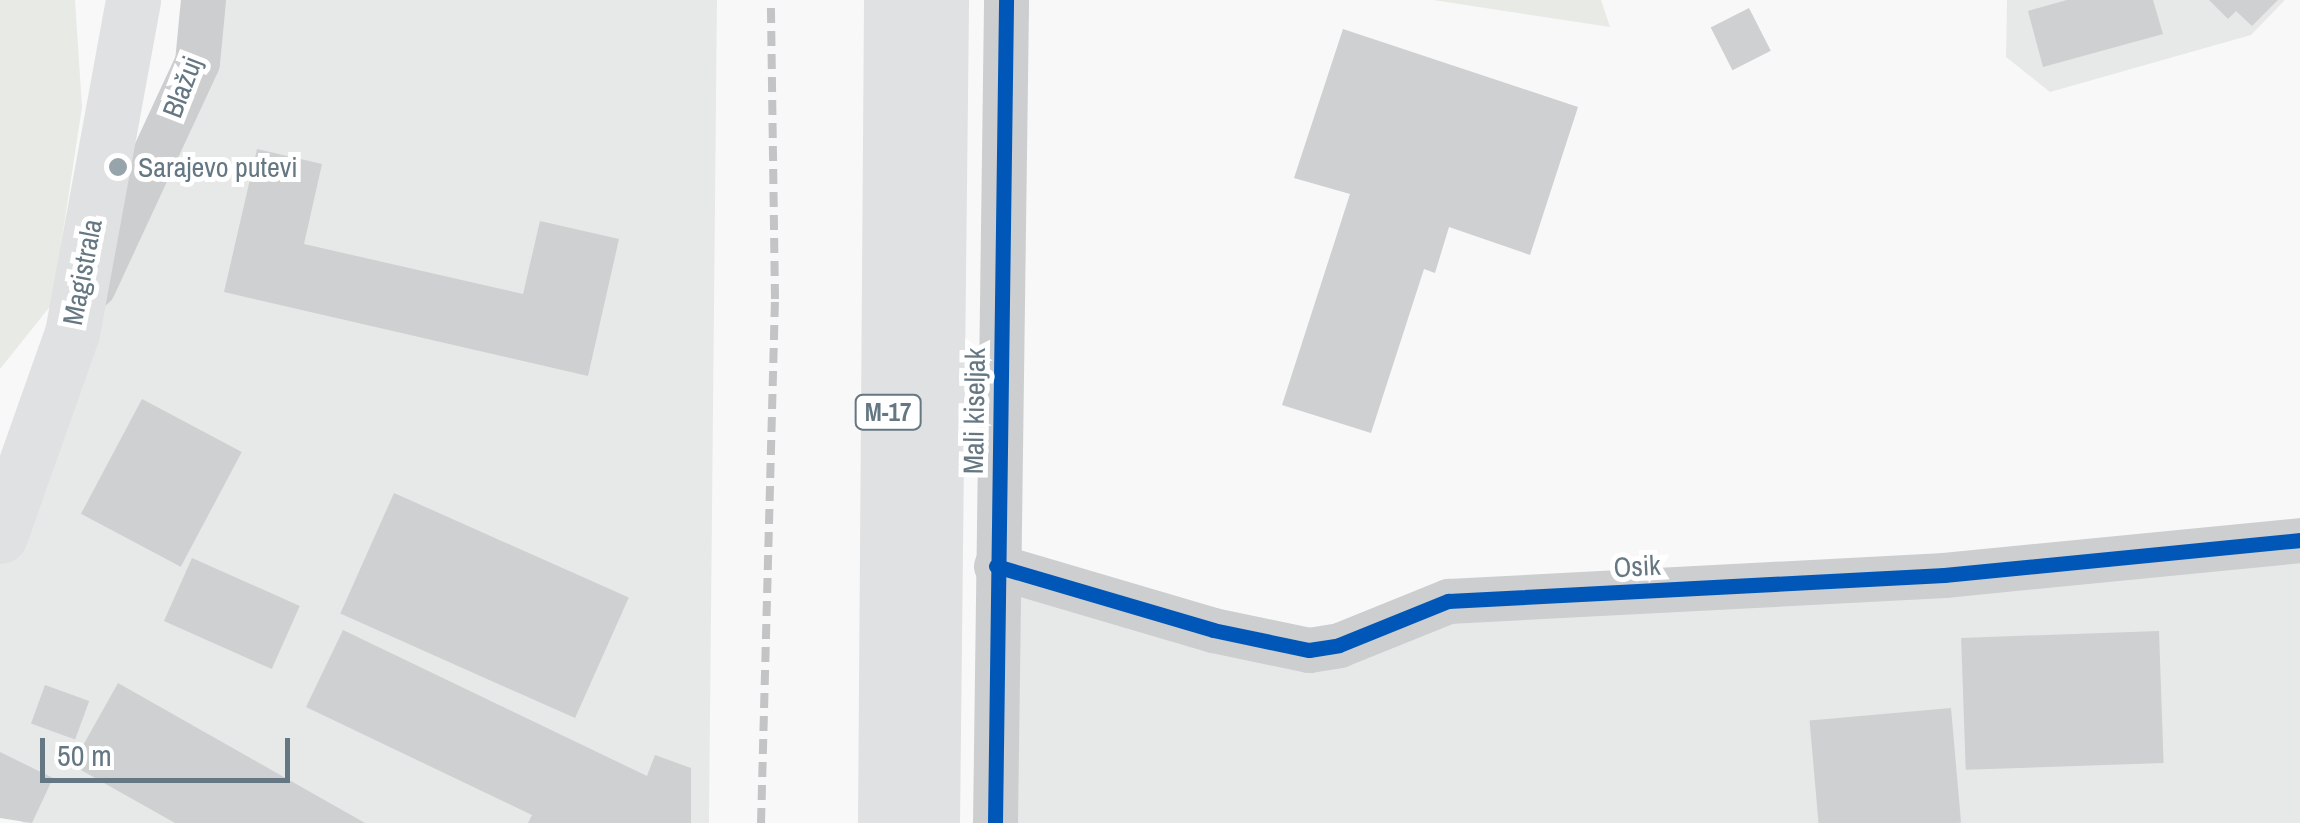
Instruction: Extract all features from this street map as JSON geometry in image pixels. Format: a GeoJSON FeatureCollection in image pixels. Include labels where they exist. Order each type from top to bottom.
{"type":"FeatureCollection","features":[{"type":"Feature","properties":{"kind":"main road","name":"Magistrala"},"geometry":{"type":"LineString","coordinates":[[0,536],[72,333],[132,0]]}},
{"type":"Feature","properties":{"kind":"main road","name":"M-17"},"geometry":{"type":"LineString","coordinates":[[884,823],[891,0]]}},
{"type":"Feature","properties":{"kind":"main road","name":"M-17"},"geometry":{"type":"LineString","coordinates":[[932,823],[941,0]]}},
{"type":"Feature","properties":{"kind":"street","name":"Blažuj"},"geometry":{"type":"LineString","coordinates":[[72,333],[197,62],[203,0]]}},
{"type":"Feature","properties":{"kind":"street","name":"Mali kiseljak"},"geometry":{"type":"LineString","coordinates":[[995,823],[1006,0]]}},
{"type":"Feature","properties":{"kind":"street","name":"Osik"},"geometry":{"type":"LineString","coordinates":[[996,566],[1213,630],[1309,650],[1339,645],[1448,601],[1944,574],[2300,540]]}},
{"type":"Feature","properties":{"kind":"shaded area"},"geometry":{"type":"Polygon","coordinates":[[[0,0],[75,0],[82,107],[52,304],[0,369],[0,0]]]}},
{"type":"Feature","properties":{"kind":"shaded area"},"geometry":{"type":"Polygon","coordinates":[[[203,0],[717,0],[709,823],[24,823],[0,810],[0,524],[203,0]]]}},
{"type":"Feature","properties":{"kind":"shaded area"},"geometry":{"type":"Polygon","coordinates":[[[1433,0],[1601,0],[1610,27],[1433,0]]]}},
{"type":"Feature","properties":{"kind":"shaded area"},"geometry":{"type":"Polygon","coordinates":[[[2007,0],[2285,0],[2251,35],[2050,92],[2006,57],[2007,0]]]}},
{"type":"Feature","properties":{"kind":"shaded area"},"geometry":{"type":"Polygon","coordinates":[[[2300,540],[2300,823],[991,823],[996,566],[1295,649],[1388,622],[2300,540]]]}},
{"type":"Feature","properties":{"kind":"building"},"geometry":{"type":"Polygon","coordinates":[[[2067,0],[2153,0],[2163,34],[2043,67],[2028,11],[2067,0]]]}},
{"type":"Feature","properties":{"kind":"building"},"geometry":{"type":"Polygon","coordinates":[[[2209,0],[2278,0],[2252,26],[2236,11],[2228,19],[2209,0]]]}},
{"type":"Feature","properties":{"kind":"building"},"geometry":{"type":"Polygon","coordinates":[[[1749,8],[1771,51],[1732,70],[1711,28],[1749,8]]]}},
{"type":"Feature","properties":{"kind":"building"},"geometry":{"type":"Polygon","coordinates":[[[1343,29],[1578,107],[1530,255],[1449,227],[1435,273],[1424,269],[1371,433],[1282,405],[1350,194],[1294,178],[1343,29]]]}},
{"type":"Feature","properties":{"kind":"building"},"geometry":{"type":"Polygon","coordinates":[[[257,149],[322,164],[304,244],[523,294],[540,221],[619,239],[588,376],[224,292],[257,149]]]}},
{"type":"Feature","properties":{"kind":"building"},"geometry":{"type":"Polygon","coordinates":[[[142,399],[242,452],[181,567],[81,514],[142,399]]]}},
{"type":"Feature","properties":{"kind":"building"},"geometry":{"type":"Polygon","coordinates":[[[394,493],[629,598],[575,718],[340,614],[394,493]]]}},
{"type":"Feature","properties":{"kind":"building"},"geometry":{"type":"Polygon","coordinates":[[[192,558],[300,606],[272,669],[164,621],[192,558]]]}},
{"type":"Feature","properties":{"kind":"building"},"geometry":{"type":"Polygon","coordinates":[[[343,630],[647,776],[655,755],[691,768],[691,823],[528,823],[532,815],[306,707],[343,630]]]}},
{"type":"Feature","properties":{"kind":"building"},"geometry":{"type":"Polygon","coordinates":[[[2159,631],[2164,763],[1966,770],[1961,638],[2159,631]]]}},
{"type":"Feature","properties":{"kind":"building"},"geometry":{"type":"Polygon","coordinates":[[[118,683],[365,823],[175,823],[72,765],[118,683]]]}},
{"type":"Feature","properties":{"kind":"building"},"geometry":{"type":"Polygon","coordinates":[[[45,685],[89,701],[75,740],[31,724],[45,685]]]}},
{"type":"Feature","properties":{"kind":"building"},"geometry":{"type":"Polygon","coordinates":[[[1951,708],[1961,823],[1819,823],[1810,720],[1951,708]]]}},
{"type":"Feature","properties":{"kind":"building"},"geometry":{"type":"Polygon","coordinates":[[[0,752],[53,778],[32,823],[0,818],[0,752]]]}},
{"type":"Feature","properties":{"kind":"railway"},"geometry":{"type":"LineString","coordinates":[[761,823],[775,299],[771,0]]}},
{"type":"Feature","properties":{"kind":"cycle path"},"geometry":{"type":"LineString","coordinates":[[995,823],[1006,0]]}},
{"type":"Feature","properties":{"kind":"cycle path"},"geometry":{"type":"LineString","coordinates":[[996,566],[1213,630],[1309,650],[1339,645],[1448,601],[1944,575],[2300,540]]}},
{"type":"Feature","properties":{"kind":"place","name":"Sarajevo putevi"},"geometry":{"type":"Point","coordinates":[118,167]}}]}
